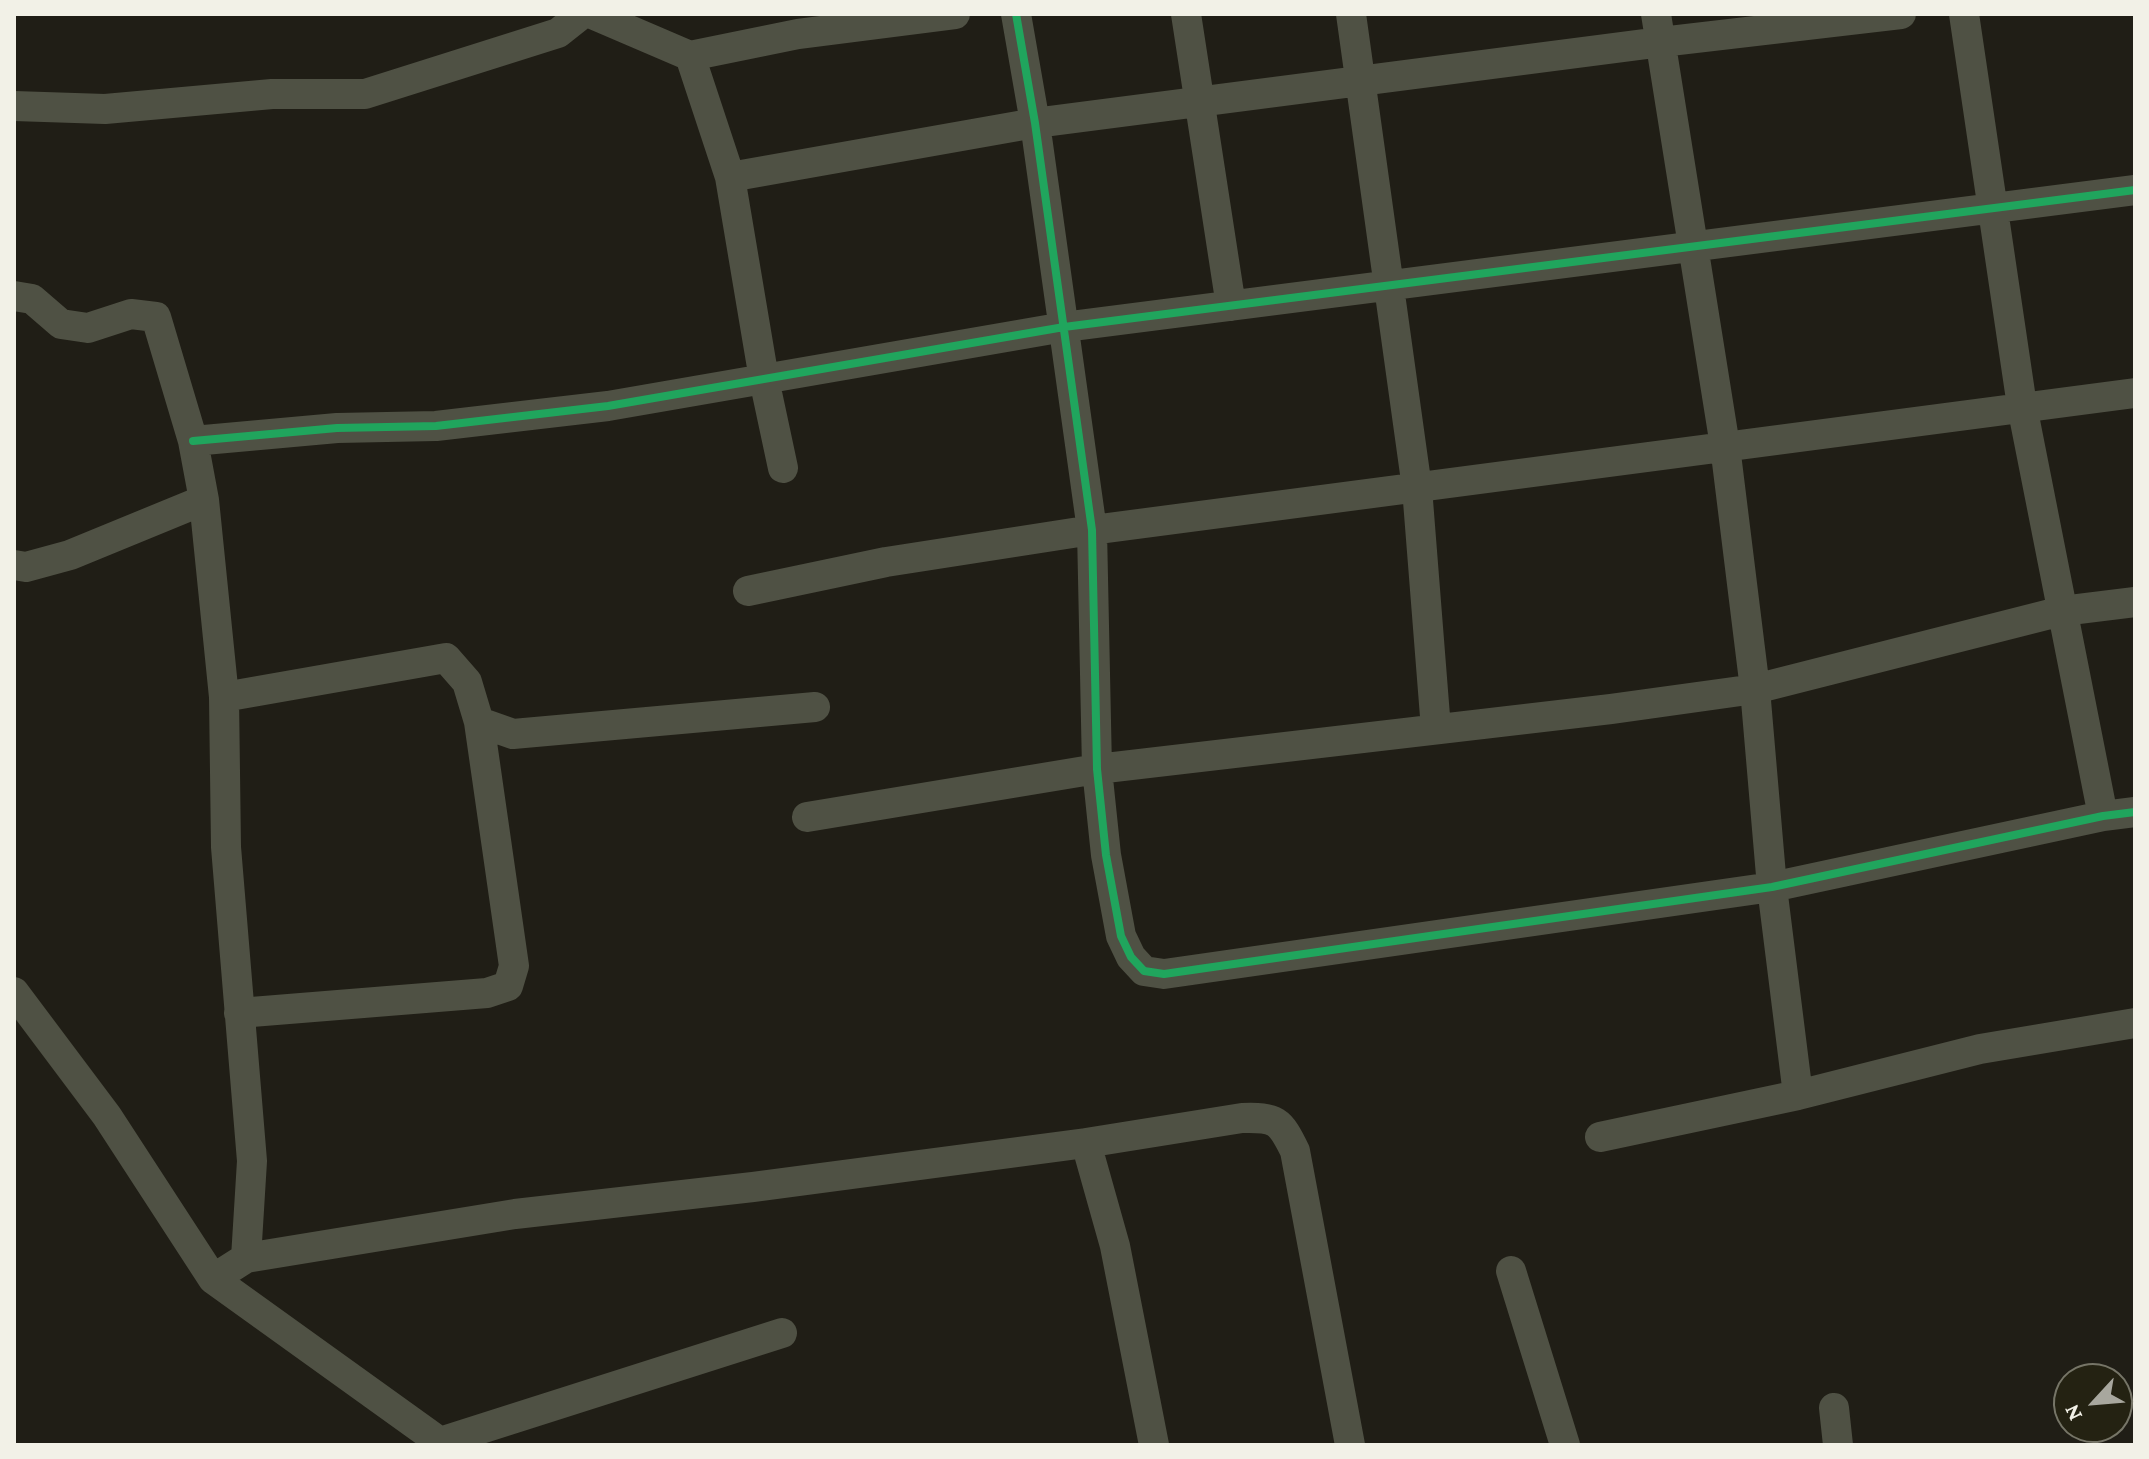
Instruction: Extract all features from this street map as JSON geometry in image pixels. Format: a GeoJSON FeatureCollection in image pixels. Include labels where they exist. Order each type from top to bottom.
{"type":"FeatureCollection","features":[{"type":"Feature","properties":{"kind":"street"},"geometry":{"type":"LineString","coordinates":[[14,106],[105,109],[272,94],[365,94],[558,33],[582,14]]}},
{"type":"Feature","properties":{"kind":"street"},"geometry":{"type":"LineString","coordinates":[[592,14],[690,56],[798,34],[955,14]]}},
{"type":"Feature","properties":{"kind":"street"},"geometry":{"type":"LineString","coordinates":[[1016,14],[1035,123],[1092,530],[1097,769],[1106,855],[1121,936],[1131,957],[1144,971],[1164,974],[1772,887],[2103,816],[2135,812]]}},
{"type":"Feature","properties":{"kind":"street"},"geometry":{"type":"LineString","coordinates":[[1186,14],[1231,306]]}},
{"type":"Feature","properties":{"kind":"street"},"geometry":{"type":"LineString","coordinates":[[1351,14],[1417,488],[1436,729]]}},
{"type":"Feature","properties":{"kind":"street"},"geometry":{"type":"LineString","coordinates":[[730,177],[1035,123],[1359,83],[1659,28],[1901,14]]}},
{"type":"Feature","properties":{"kind":"street"},"geometry":{"type":"LineString","coordinates":[[1964,14],[2022,406],[2103,816]]}},
{"type":"Feature","properties":{"kind":"street"},"geometry":{"type":"LineString","coordinates":[[1659,28],[1725,446],[1755,689],[1772,887],[1798,1095]]}},
{"type":"Feature","properties":{"kind":"street"},"geometry":{"type":"LineString","coordinates":[[690,56],[730,177],[764,379],[783,468]]}},
{"type":"Feature","properties":{"kind":"street"},"geometry":{"type":"LineString","coordinates":[[193,441],[337,428],[436,426],[608,406],[1064,327],[2135,190]]}},
{"type":"Feature","properties":{"kind":"street"},"geometry":{"type":"LineString","coordinates":[[14,296],[32,299],[61,324],[88,328],[131,314],[156,317],[193,441],[204,500],[224,697],[226,847],[252,1161],[246,1258]]}},
{"type":"Feature","properties":{"kind":"street"},"geometry":{"type":"LineString","coordinates":[[748,591],[886,562],[1092,530],[2135,393]]}},
{"type":"Feature","properties":{"kind":"street"},"geometry":{"type":"LineString","coordinates":[[14,565],[26,567],[70,555],[204,500]]}},
{"type":"Feature","properties":{"kind":"street"},"geometry":{"type":"LineString","coordinates":[[807,817],[1097,769],[1611,709],[1755,689],[2062,611],[2135,602]]}},
{"type":"Feature","properties":{"kind":"street"},"geometry":{"type":"LineString","coordinates":[[224,697],[446,658],[467,682],[479,722],[514,966],[508,986],[487,993],[239,1013]]}},
{"type":"Feature","properties":{"kind":"street"},"geometry":{"type":"LineString","coordinates":[[479,722],[513,734],[815,707]]}},
{"type":"Feature","properties":{"kind":"street"},"geometry":{"type":"LineString","coordinates":[[14,992],[107,1116],[213,1279],[442,1443],[782,1333]]}},
{"type":"Feature","properties":{"kind":"street"},"geometry":{"type":"LineString","coordinates":[[1600,1137],[1798,1095],[1980,1049],[2135,1023]]}},
{"type":"Feature","properties":{"kind":"street"},"geometry":{"type":"LineString","coordinates":[[213,1279],[246,1258],[515,1214],[753,1187],[1086,1143],[1242,1118],[1268,1117],[1283,1126],[1295,1151],[1350,1445]]}},
{"type":"Feature","properties":{"kind":"street"},"geometry":{"type":"LineString","coordinates":[[1086,1143],[1115,1246],[1154,1445]]}},
{"type":"Feature","properties":{"kind":"street"},"geometry":{"type":"LineString","coordinates":[[1511,1271],[1565,1445]]}},
{"type":"Feature","properties":{"kind":"street"},"geometry":{"type":"LineString","coordinates":[[1834,1408],[1838,1445]]}},
{"type":"Feature","properties":{"kind":"cycle path"},"geometry":{"type":"LineString","coordinates":[[1016,14],[1035,123],[1092,530],[1097,769],[1106,855],[1121,936],[1131,957],[1144,971],[1164,974],[1772,887],[2103,816],[2135,812]]}},
{"type":"Feature","properties":{"kind":"cycle path"},"geometry":{"type":"LineString","coordinates":[[193,441],[337,428],[436,426],[608,406],[1064,327],[2135,190]]}}]}
